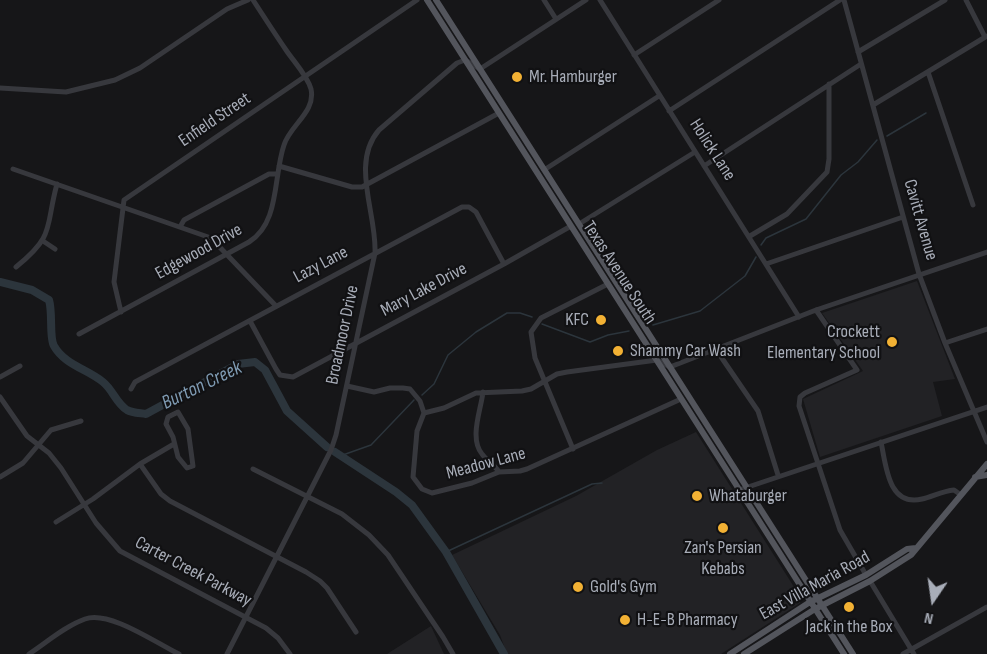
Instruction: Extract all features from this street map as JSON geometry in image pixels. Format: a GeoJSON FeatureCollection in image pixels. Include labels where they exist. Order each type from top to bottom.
{"type":"FeatureCollection","features":[{"type":"Feature","properties":{"kind":"main road","name":"Texas Avenue South"},"geometry":{"type":"LineString","coordinates":[[427,0],[844,654]]}},
{"type":"Feature","properties":{"kind":"main road","name":"Texas Avenue South"},"geometry":{"type":"LineString","coordinates":[[436,0],[853,654]]}},
{"type":"Feature","properties":{"kind":"main road"},"geometry":{"type":"LineString","coordinates":[[544,182],[549,185],[573,223],[579,224]]}},
{"type":"Feature","properties":{"kind":"main road","name":"East Villa Maria Road"},"geometry":{"type":"LineString","coordinates":[[744,654],[815,609],[911,555],[987,464]]}},
{"type":"Feature","properties":{"kind":"main road"},"geometry":{"type":"LineString","coordinates":[[975,477],[987,475]]}},
{"type":"Feature","properties":{"kind":"main road","name":"East Villa Maria Road"},"geometry":{"type":"LineString","coordinates":[[730,654],[810,602],[868,578]]}},
{"type":"Feature","properties":{"kind":"street"},"geometry":{"type":"LineString","coordinates":[[227,9],[235,0]]}},
{"type":"Feature","properties":{"kind":"street"},"geometry":{"type":"LineString","coordinates":[[0,88],[66,92],[115,81],[140,68],[227,9],[248,0]]}},
{"type":"Feature","properties":{"kind":"street","name":"Edgewood Drive"},"geometry":{"type":"LineString","coordinates":[[78,334],[227,254],[255,238],[264,228],[270,214],[286,137],[306,114],[311,92],[305,77],[253,0]]}},
{"type":"Feature","properties":{"kind":"street","name":"Enfield Street"},"geometry":{"type":"LineString","coordinates":[[122,206],[128,196],[417,0]]}},
{"type":"Feature","properties":{"kind":"street"},"geometry":{"type":"LineString","coordinates":[[544,0],[556,19]]}},
{"type":"Feature","properties":{"kind":"street"},"geometry":{"type":"LineString","coordinates":[[465,60],[480,69],[586,0]]}},
{"type":"Feature","properties":{"kind":"street","name":"Holick Lane"},"geometry":{"type":"LineString","coordinates":[[600,0],[800,316]]}},
{"type":"Feature","properties":{"kind":"street"},"geometry":{"type":"LineString","coordinates":[[634,55],[719,0]]}},
{"type":"Feature","properties":{"kind":"street"},"geometry":{"type":"LineString","coordinates":[[669,111],[842,0]]}},
{"type":"Feature","properties":{"kind":"street","name":"Cavitt Avenue"},"geometry":{"type":"LineString","coordinates":[[842,0],[919,274],[987,442]]}},
{"type":"Feature","properties":{"kind":"street"},"geometry":{"type":"LineString","coordinates":[[858,52],[945,0]]}},
{"type":"Feature","properties":{"kind":"street"},"geometry":{"type":"LineString","coordinates":[[873,105],[986,37],[966,0]]}},
{"type":"Feature","properties":{"kind":"street","name":"Broadmoor Drive"},"geometry":{"type":"LineString","coordinates":[[227,654],[334,441],[375,253],[375,233],[367,185],[366,159],[373,138],[438,78],[457,63],[465,60]]}},
{"type":"Feature","properties":{"kind":"street"},"geometry":{"type":"LineString","coordinates":[[704,166],[861,64]]}},
{"type":"Feature","properties":{"kind":"street"},"geometry":{"type":"LineString","coordinates":[[928,72],[973,205]]}},
{"type":"Feature","properties":{"kind":"street"},"geometry":{"type":"LineString","coordinates":[[750,236],[787,214],[827,172],[829,84]]}},
{"type":"Feature","properties":{"kind":"street"},"geometry":{"type":"LineString","coordinates":[[544,170],[659,96]]}},
{"type":"Feature","properties":{"kind":"street"},"geometry":{"type":"LineString","coordinates":[[279,166],[352,187],[362,187],[499,113]]}},
{"type":"Feature","properties":{"kind":"street"},"geometry":{"type":"LineString","coordinates":[[579,224],[695,152]]}},
{"type":"Feature","properties":{"kind":"street"},"geometry":{"type":"LineString","coordinates":[[13,169],[211,238],[276,306]]}},
{"type":"Feature","properties":{"kind":"street"},"geometry":{"type":"LineString","coordinates":[[180,226],[184,220],[269,174],[277,174]]}},
{"type":"Feature","properties":{"kind":"street"},"geometry":{"type":"LineString","coordinates":[[16,267],[43,241],[50,225],[57,184]]}},
{"type":"Feature","properties":{"kind":"street"},"geometry":{"type":"LineString","coordinates":[[121,312],[114,282],[122,206]]}},
{"type":"Feature","properties":{"kind":"street","name":"Lazy Lane"},"geometry":{"type":"LineString","coordinates":[[131,389],[135,382],[454,210],[465,207],[476,212],[504,264]]}},
{"type":"Feature","properties":{"kind":"street"},"geometry":{"type":"LineString","coordinates":[[766,264],[903,217]]}},
{"type":"Feature","properties":{"kind":"street","name":"Mary Lake Drive"},"geometry":{"type":"LineString","coordinates":[[250,321],[280,375],[286,377],[301,374],[571,226]]}},
{"type":"Feature","properties":{"kind":"street"},"geometry":{"type":"LineString","coordinates":[[43,241],[55,249]]}},
{"type":"Feature","properties":{"kind":"street"},"geometry":{"type":"LineString","coordinates":[[347,386],[374,392],[398,387],[410,390],[420,400],[424,413],[444,408],[476,393],[522,391],[540,386],[556,374],[657,360],[669,367],[816,310],[987,252]]}},
{"type":"Feature","properties":{"kind":"street"},"geometry":{"type":"LineString","coordinates":[[573,449],[532,348],[530,338],[532,328],[541,318],[608,284]]}},
{"type":"Feature","properties":{"kind":"street"},"geometry":{"type":"LineString","coordinates":[[816,310],[857,370],[800,397],[801,412],[840,530],[912,652]]}},
{"type":"Feature","properties":{"kind":"street"},"geometry":{"type":"LineString","coordinates":[[945,343],[987,330]]}},
{"type":"Feature","properties":{"kind":"street"},"geometry":{"type":"LineString","coordinates":[[715,348],[758,411],[778,476]]}},
{"type":"Feature","properties":{"kind":"street"},"geometry":{"type":"LineString","coordinates":[[0,377],[20,366]]}},
{"type":"Feature","properties":{"kind":"street"},"geometry":{"type":"LineString","coordinates":[[483,392],[477,422],[478,445],[480,453],[496,466],[499,472]]}},
{"type":"Feature","properties":{"kind":"street","name":"Carter Creek Parkway"},"geometry":{"type":"LineString","coordinates":[[0,397],[27,436],[49,453],[61,468],[104,534],[120,551],[266,628],[278,638],[290,654]]}},
{"type":"Feature","properties":{"kind":"street","name":"Meadow Lane"},"geometry":{"type":"LineString","coordinates":[[424,413],[417,431],[412,473],[422,489],[432,493],[472,483],[499,472],[527,469],[681,399]]}},
{"type":"Feature","properties":{"kind":"street"},"geometry":{"type":"LineString","coordinates":[[739,490],[987,407]]}},
{"type":"Feature","properties":{"kind":"street"},"geometry":{"type":"LineString","coordinates":[[178,412],[188,429],[193,466],[187,468],[178,457],[174,444],[166,420],[178,412]]}},
{"type":"Feature","properties":{"kind":"street"},"geometry":{"type":"LineString","coordinates":[[0,477],[22,463],[51,430],[81,422]]}},
{"type":"Feature","properties":{"kind":"street"},"geometry":{"type":"LineString","coordinates":[[881,442],[891,484],[897,495],[908,500],[921,499],[949,490],[954,490],[960,495]]}},
{"type":"Feature","properties":{"kind":"street"},"geometry":{"type":"LineString","coordinates":[[56,522],[140,464],[174,444]]}},
{"type":"Feature","properties":{"kind":"street"},"geometry":{"type":"LineString","coordinates":[[140,464],[161,494],[170,501],[320,581],[356,632]]}},
{"type":"Feature","properties":{"kind":"street"},"geometry":{"type":"LineString","coordinates":[[253,469],[342,514],[375,541],[395,565],[453,654]]}},
{"type":"Feature","properties":{"kind":"street"},"geometry":{"type":"LineString","coordinates":[[903,654],[912,652],[987,607]]}},
{"type":"Feature","properties":{"kind":"street"},"geometry":{"type":"LineString","coordinates":[[29,654],[76,623],[94,617],[112,620],[179,654]]}},
{"type":"Feature","properties":{"kind":"shaded area","name":"Crockett Elementary School"},"geometry":{"type":"Polygon","coordinates":[[[917,281],[955,379],[933,382],[942,416],[820,457],[803,399],[863,371],[822,313],[917,281]]]}},
{"type":"Feature","properties":{"kind":"shaded area"},"geometry":{"type":"Polygon","coordinates":[[[696,432],[801,598],[800,603],[721,654],[507,654],[500,635],[452,555],[576,496],[657,450],[696,432]]]}},
{"type":"Feature","properties":{"kind":"shaded area"},"geometry":{"type":"Polygon","coordinates":[[[431,626],[444,654],[387,654],[431,626]]]}},
{"type":"Feature","properties":{"kind":"waterway"},"geometry":{"type":"LineString","coordinates":[[887,136],[926,113]]}},
{"type":"Feature","properties":{"kind":"waterway"},"geometry":{"type":"LineString","coordinates":[[761,245],[766,238],[806,219],[841,175],[858,162],[877,140]]}},
{"type":"Feature","properties":{"kind":"waterway"},"geometry":{"type":"LineString","coordinates":[[653,325],[700,311],[745,276],[756,257]]}},
{"type":"Feature","properties":{"kind":"waterway","name":"Burton Creek"},"geometry":{"type":"LineString","coordinates":[[0,282],[32,290],[49,300],[54,346],[64,358],[103,382],[127,410],[146,414],[238,364],[255,362],[265,370],[287,411],[327,447]]}},
{"type":"Feature","properties":{"kind":"waterway"},"geometry":{"type":"LineString","coordinates":[[422,395],[434,384],[448,355],[476,332],[507,313],[520,313],[532,317]]}},
{"type":"Feature","properties":{"kind":"waterway"},"geometry":{"type":"LineString","coordinates":[[542,324],[590,342],[608,335],[629,331]]}},
{"type":"Feature","properties":{"kind":"waterway"},"geometry":{"type":"LineString","coordinates":[[340,456],[371,445],[414,400]]}},
{"type":"Feature","properties":{"kind":"waterway","name":"Burton Creek"},"geometry":{"type":"LineString","coordinates":[[335,452],[412,505],[446,552],[504,654]]}},
{"type":"Feature","properties":{"kind":"waterway"},"geometry":{"type":"LineString","coordinates":[[446,552],[592,484],[602,483]]}},
{"type":"Feature","properties":{"kind":"place","name":"Mr. Hamburger"},"geometry":{"type":"Point","coordinates":[517,77]}},
{"type":"Feature","properties":{"kind":"place","name":"KFC"},"geometry":{"type":"Point","coordinates":[601,320]}},
{"type":"Feature","properties":{"kind":"place","name":"Crockett Elementary School"},"geometry":{"type":"Point","coordinates":[892,342]}},
{"type":"Feature","properties":{"kind":"place","name":"Shammy Car Wash"},"geometry":{"type":"Point","coordinates":[618,351]}},
{"type":"Feature","properties":{"kind":"place","name":"Whataburger"},"geometry":{"type":"Point","coordinates":[697,496]}},
{"type":"Feature","properties":{"kind":"place","name":"Zan's Persian Kebabs"},"geometry":{"type":"Point","coordinates":[723,528]}},
{"type":"Feature","properties":{"kind":"place","name":"Gold's Gym"},"geometry":{"type":"Point","coordinates":[578,587]}},
{"type":"Feature","properties":{"kind":"place","name":"Jack in the Box"},"geometry":{"type":"Point","coordinates":[849,607]}},
{"type":"Feature","properties":{"kind":"place","name":"H-E-B Pharmacy"},"geometry":{"type":"Point","coordinates":[625,620]}}]}
